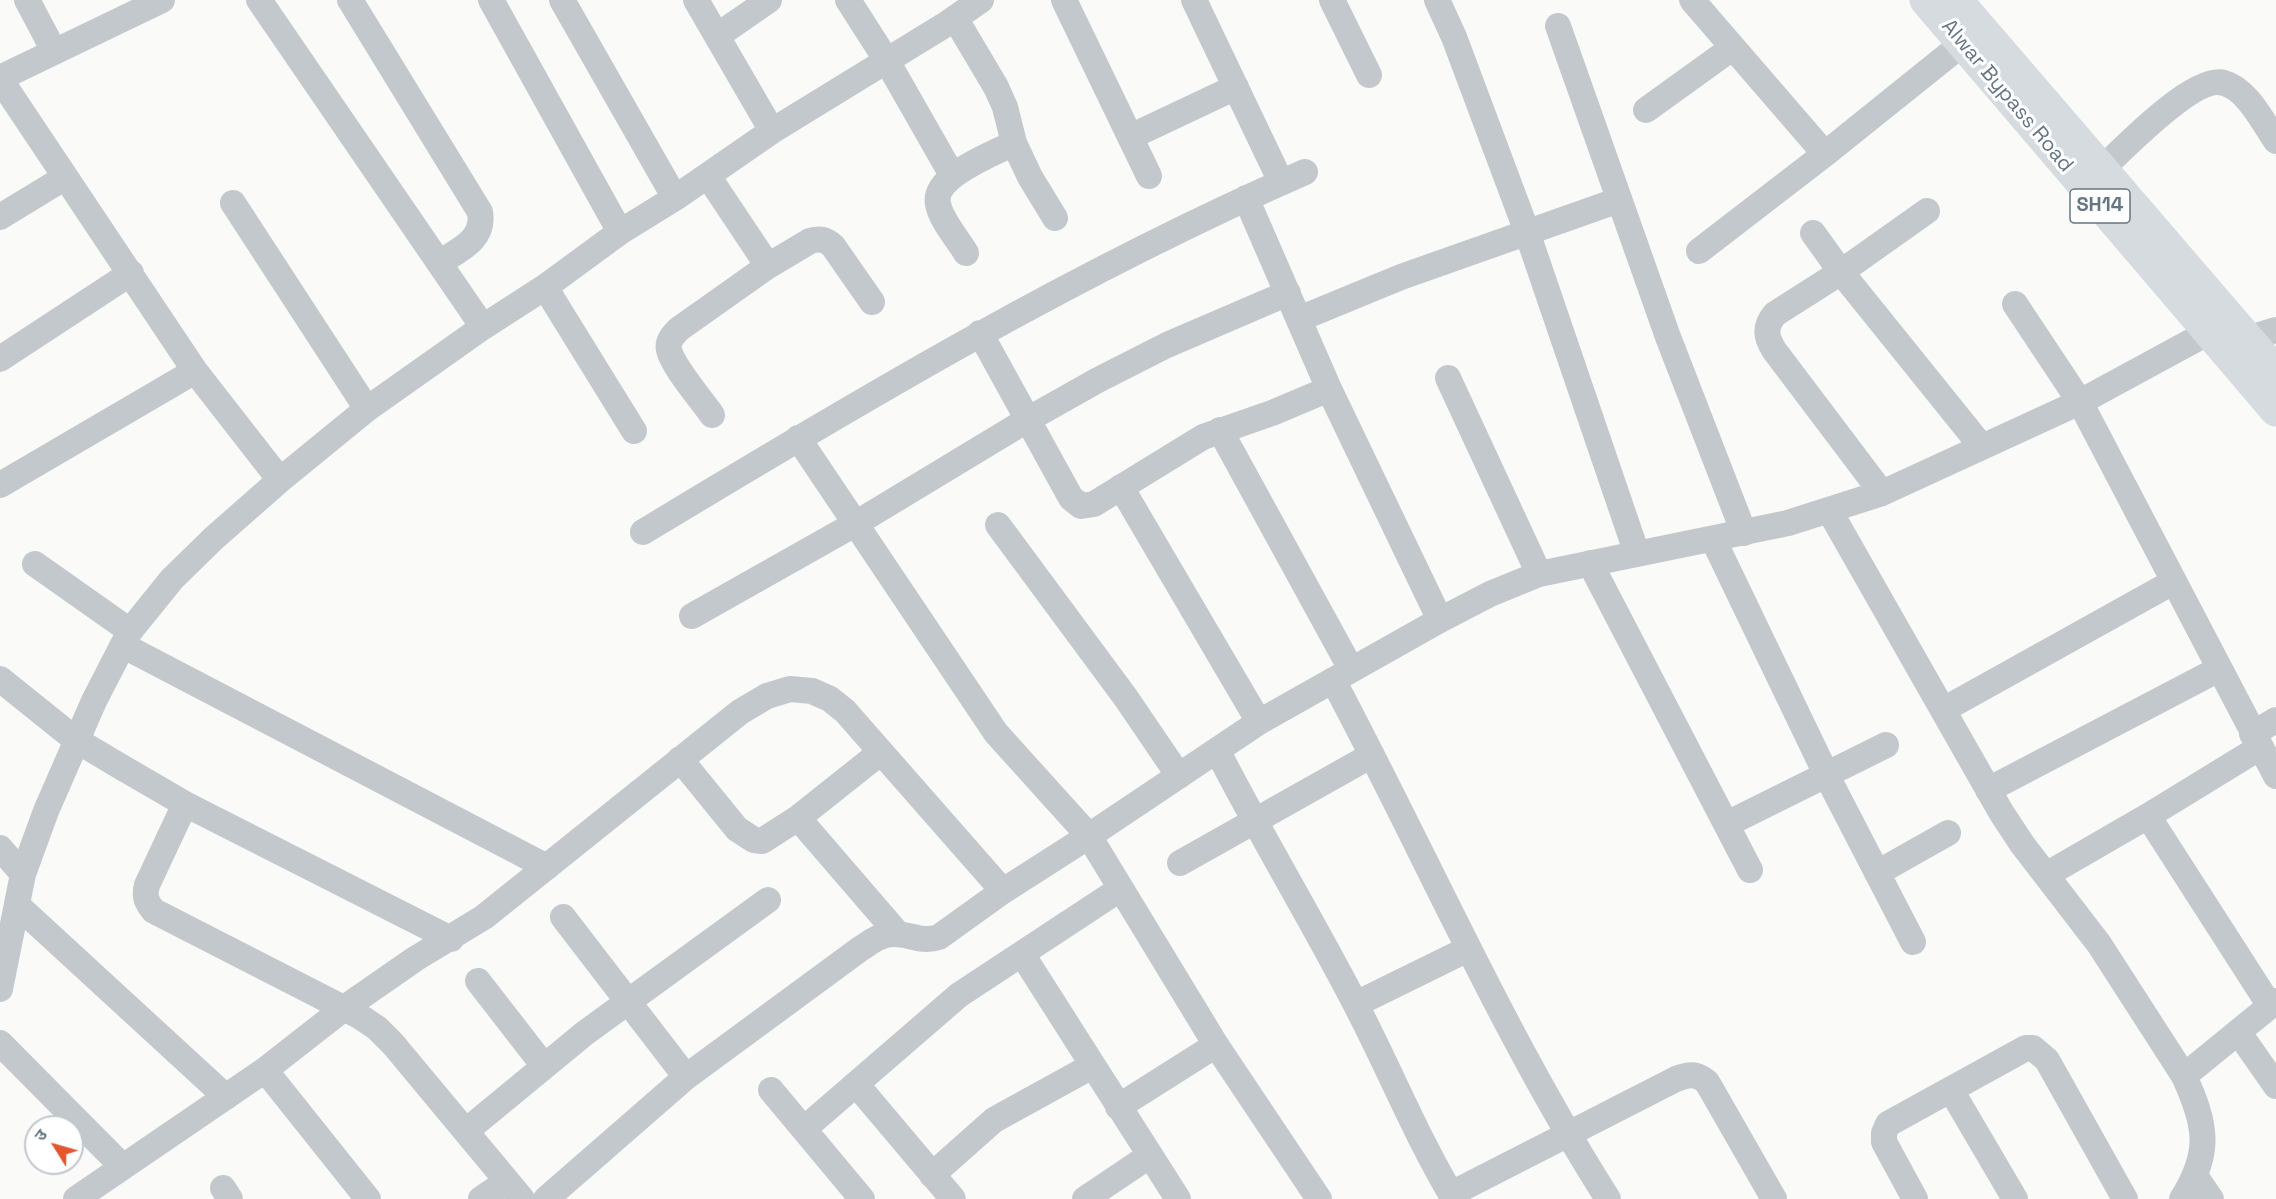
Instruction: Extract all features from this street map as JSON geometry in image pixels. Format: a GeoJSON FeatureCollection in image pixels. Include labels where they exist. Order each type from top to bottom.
{"type":"FeatureCollection","features":[{"type":"Feature","properties":{"kind":"main road","name":"Alwar Bypass Road"},"geometry":{"type":"LineString","coordinates":[[1926,0],[1962,44],[2240,338],[2276,372]]}},
{"type":"Feature","properties":{"kind":"main road","name":"Alwar Bypass Road"},"geometry":{"type":"LineString","coordinates":[[1956,0],[2102,170],[2240,338],[2275,406]]}},
{"type":"Feature","properties":{"kind":"street"},"geometry":{"type":"LineString","coordinates":[[27,0],[54,51]]}},
{"type":"Feature","properties":{"kind":"street"},"geometry":{"type":"LineString","coordinates":[[162,0],[136,6],[0,79],[195,371],[280,480]]}},
{"type":"Feature","properties":{"kind":"street"},"geometry":{"type":"LineString","coordinates":[[259,0],[483,327]]}},
{"type":"Feature","properties":{"kind":"street"},"geometry":{"type":"LineString","coordinates":[[350,0],[480,212],[482,224],[478,234],[439,263]]}},
{"type":"Feature","properties":{"kind":"street"},"geometry":{"type":"LineString","coordinates":[[491,0],[620,232]]}},
{"type":"Feature","properties":{"kind":"street"},"geometry":{"type":"LineString","coordinates":[[562,0],[675,198]]}},
{"type":"Feature","properties":{"kind":"street"},"geometry":{"type":"LineString","coordinates":[[696,0],[772,131]]}},
{"type":"Feature","properties":{"kind":"street"},"geometry":{"type":"LineString","coordinates":[[717,36],[769,0]]}},
{"type":"Feature","properties":{"kind":"street"},"geometry":{"type":"LineString","coordinates":[[848,0],[887,61],[952,175]]}},
{"type":"Feature","properties":{"kind":"street"},"geometry":{"type":"LineString","coordinates":[[0,989],[23,874],[46,811],[94,701],[127,638],[172,579],[214,538],[280,480],[367,409],[483,327],[545,287],[620,232],[675,198],[772,131],[981,0]]}},
{"type":"Feature","properties":{"kind":"street"},"geometry":{"type":"LineString","coordinates":[[1064,0],[1149,176]]}},
{"type":"Feature","properties":{"kind":"street"},"geometry":{"type":"LineString","coordinates":[[1194,0],[1281,182]]}},
{"type":"Feature","properties":{"kind":"street"},"geometry":{"type":"LineString","coordinates":[[1332,0],[1369,75]]}},
{"type":"Feature","properties":{"kind":"street"},"geometry":{"type":"LineString","coordinates":[[1437,0],[1454,37],[1527,232],[1637,554]]}},
{"type":"Feature","properties":{"kind":"street"},"geometry":{"type":"LineString","coordinates":[[1692,0],[1825,154]]}},
{"type":"Feature","properties":{"kind":"street"},"geometry":{"type":"LineString","coordinates":[[955,18],[996,87],[1005,107],[1014,143],[1030,177],[1055,218]]}},
{"type":"Feature","properties":{"kind":"street"},"geometry":{"type":"LineString","coordinates":[[1558,26],[1668,337],[1744,533]]}},
{"type":"Feature","properties":{"kind":"street"},"geometry":{"type":"LineString","coordinates":[[1699,251],[1962,44]]}},
{"type":"Feature","properties":{"kind":"street"},"geometry":{"type":"LineString","coordinates":[[1646,110],[1732,48]]}},
{"type":"Feature","properties":{"kind":"street"},"geometry":{"type":"LineString","coordinates":[[2102,170],[2146,128],[2179,101],[2192,91],[2216,81],[2226,83],[2242,94],[2276,141]]}},
{"type":"Feature","properties":{"kind":"street"},"geometry":{"type":"LineString","coordinates":[[1130,137],[1236,87]]}},
{"type":"Feature","properties":{"kind":"street"},"geometry":{"type":"LineString","coordinates":[[966,253],[938,206],[937,196],[941,186],[952,175],[1014,143]]}},
{"type":"Feature","properties":{"kind":"street"},"geometry":{"type":"LineString","coordinates":[[643,532],[798,438],[980,333],[1089,274],[1305,172]]}},
{"type":"Feature","properties":{"kind":"street"},"geometry":{"type":"LineString","coordinates":[[708,176],[768,266]]}},
{"type":"Feature","properties":{"kind":"street"},"geometry":{"type":"LineString","coordinates":[[0,217],[64,178]]}},
{"type":"Feature","properties":{"kind":"street"},"geometry":{"type":"LineString","coordinates":[[1246,198],[1329,389],[1440,620]]}},
{"type":"Feature","properties":{"kind":"street"},"geometry":{"type":"LineString","coordinates":[[1299,319],[1401,277],[1619,200]]}},
{"type":"Feature","properties":{"kind":"street"},"geometry":{"type":"LineString","coordinates":[[233,202],[367,409]]}},
{"type":"Feature","properties":{"kind":"street"},"geometry":{"type":"LineString","coordinates":[[1882,493],[1774,350],[1768,341],[1766,331],[1775,314],[1841,272],[1927,211]]}},
{"type":"Feature","properties":{"kind":"street"},"geometry":{"type":"LineString","coordinates":[[1813,232],[1841,272],[1982,447]]}},
{"type":"Feature","properties":{"kind":"street"},"geometry":{"type":"LineString","coordinates":[[712,415],[674,362],[668,348],[670,338],[679,329],[768,266],[810,241],[818,238],[826,240],[833,246],[872,302]]}},
{"type":"Feature","properties":{"kind":"street"},"geometry":{"type":"LineString","coordinates":[[0,358],[131,273]]}},
{"type":"Feature","properties":{"kind":"street"},"geometry":{"type":"LineString","coordinates":[[545,287],[634,431]]}},
{"type":"Feature","properties":{"kind":"street"},"geometry":{"type":"LineString","coordinates":[[692,616],[855,524],[1027,420],[1167,345],[1288,294]]}},
{"type":"Feature","properties":{"kind":"street"},"geometry":{"type":"LineString","coordinates":[[2015,304],[2080,402],[2276,776]]}},
{"type":"Feature","properties":{"kind":"street"},"geometry":{"type":"LineString","coordinates":[[980,333],[1075,502],[1087,506],[1188,445],[1220,430],[1272,413],[1329,389]]}},
{"type":"Feature","properties":{"kind":"street"},"geometry":{"type":"LineString","coordinates":[[546,1199],[687,1077],[860,949],[887,935],[898,934],[929,941],[939,937],[1003,891],[1259,722],[1490,594],[1539,574],[1744,533],[1882,493],[2080,402],[2240,338]]}},
{"type":"Feature","properties":{"kind":"street"},"geometry":{"type":"LineString","coordinates":[[0,485],[195,371]]}},
{"type":"Feature","properties":{"kind":"street"},"geometry":{"type":"LineString","coordinates":[[1448,378],[1539,574]]}},
{"type":"Feature","properties":{"kind":"street"},"geometry":{"type":"LineString","coordinates":[[1220,430],[1342,674],[1372,755],[1468,949],[1568,1135],[1608,1199]]}},
{"type":"Feature","properties":{"kind":"street"},"geometry":{"type":"LineString","coordinates":[[798,438],[996,733],[1089,836],[1216,1045],[1319,1199]]}},
{"type":"Feature","properties":{"kind":"street"},"geometry":{"type":"LineString","coordinates":[[1121,487],[1259,722]]}},
{"type":"Feature","properties":{"kind":"street"},"geometry":{"type":"LineString","coordinates":[[1829,510],[1988,790],[2022,844],[2099,944],[2184,1076],[2204,1128],[2196,1177],[2182,1199]]}},
{"type":"Feature","properties":{"kind":"street"},"geometry":{"type":"LineString","coordinates":[[998,525],[1113,679],[1179,776]]}},
{"type":"Feature","properties":{"kind":"street"},"geometry":{"type":"LineString","coordinates":[[1713,539],[1827,776],[1913,942]]}},
{"type":"Feature","properties":{"kind":"street"},"geometry":{"type":"LineString","coordinates":[[1590,563],[1750,870]]}},
{"type":"Feature","properties":{"kind":"street"},"geometry":{"type":"LineString","coordinates":[[35,564],[127,638],[547,867]]}},
{"type":"Feature","properties":{"kind":"street"},"geometry":{"type":"LineString","coordinates":[[1943,710],[2173,582]]}},
{"type":"Feature","properties":{"kind":"street"},"geometry":{"type":"LineString","coordinates":[[1988,790],[2219,669]]}},
{"type":"Feature","properties":{"kind":"street"},"geometry":{"type":"LineString","coordinates":[[0,679],[76,740],[185,804],[451,939]]}},
{"type":"Feature","properties":{"kind":"street"},"geometry":{"type":"LineString","coordinates":[[76,1199],[265,1070],[343,1009],[416,959],[484,918],[680,759],[740,712],[767,696],[790,689],[812,691],[830,699],[845,711],[1003,891]]}},
{"type":"Feature","properties":{"kind":"street"},"geometry":{"type":"LineString","coordinates":[[2046,875],[2148,816],[2256,741],[2276,720]]}},
{"type":"Feature","properties":{"kind":"street"},"geometry":{"type":"LineString","coordinates":[[1726,824],[1886,745]]}},
{"type":"Feature","properties":{"kind":"street"},"geometry":{"type":"LineString","coordinates":[[1217,750],[1254,822],[1356,1004],[1422,1141],[1452,1197],[1689,1074],[1700,1076],[1707,1082],[1774,1199]]}},
{"type":"Feature","properties":{"kind":"street"},"geometry":{"type":"LineString","coordinates":[[680,759],[737,829],[754,840],[762,841],[772,837],[798,818],[881,752]]}},
{"type":"Feature","properties":{"kind":"street"},"geometry":{"type":"LineString","coordinates":[[1180,863],[1372,755]]}},
{"type":"Feature","properties":{"kind":"street"},"geometry":{"type":"LineString","coordinates":[[185,804],[147,885],[145,894],[147,903],[164,917],[377,1028],[393,1044],[514,1190],[481,1199]]}},
{"type":"Feature","properties":{"kind":"street"},"geometry":{"type":"LineString","coordinates":[[2148,816],[2273,1004],[2184,1076]]}},
{"type":"Feature","properties":{"kind":"street"},"geometry":{"type":"LineString","coordinates":[[798,818],[898,934]]}},
{"type":"Feature","properties":{"kind":"street"},"geometry":{"type":"LineString","coordinates":[[1876,873],[1948,833]]}},
{"type":"Feature","properties":{"kind":"street"},"geometry":{"type":"LineString","coordinates":[[0,848],[23,874]]}},
{"type":"Feature","properties":{"kind":"street"},"geometry":{"type":"LineString","coordinates":[[804,1129],[959,994],[1120,889]]}},
{"type":"Feature","properties":{"kind":"street"},"geometry":{"type":"LineString","coordinates":[[466,1131],[627,1001],[768,900]]}},
{"type":"Feature","properties":{"kind":"street"},"geometry":{"type":"LineString","coordinates":[[16,905],[226,1097]]}},
{"type":"Feature","properties":{"kind":"street"},"geometry":{"type":"LineString","coordinates":[[563,917],[687,1077]]}},
{"type":"Feature","properties":{"kind":"street"},"geometry":{"type":"LineString","coordinates":[[1356,1004],[1468,949]]}},
{"type":"Feature","properties":{"kind":"street"},"geometry":{"type":"LineString","coordinates":[[1022,954],[1178,1199]]}},
{"type":"Feature","properties":{"kind":"street"},"geometry":{"type":"LineString","coordinates":[[478,981],[544,1066]]}},
{"type":"Feature","properties":{"kind":"street"},"geometry":{"type":"LineString","coordinates":[[2239,1033],[2276,1086]]}},
{"type":"Feature","properties":{"kind":"street"},"geometry":{"type":"LineString","coordinates":[[0,1043],[123,1167]]}},
{"type":"Feature","properties":{"kind":"street"},"geometry":{"type":"LineString","coordinates":[[1118,1107],[1216,1045]]}},
{"type":"Feature","properties":{"kind":"street"},"geometry":{"type":"LineString","coordinates":[[1915,1199],[1884,1142],[1888,1124],[2017,1051],[2033,1048],[2047,1060],[2125,1199]]}},
{"type":"Feature","properties":{"kind":"street"},"geometry":{"type":"LineString","coordinates":[[932,1174],[994,1120],[1092,1066]]}},
{"type":"Feature","properties":{"kind":"street"},"geometry":{"type":"LineString","coordinates":[[265,1070],[369,1199]]}},
{"type":"Feature","properties":{"kind":"street"},"geometry":{"type":"LineString","coordinates":[[856,1084],[953,1199]]}},
{"type":"Feature","properties":{"kind":"street"},"geometry":{"type":"LineString","coordinates":[[771,1090],[862,1199]]}},
{"type":"Feature","properties":{"kind":"street"},"geometry":{"type":"LineString","coordinates":[[1951,1090],[2015,1199]]}},
{"type":"Feature","properties":{"kind":"street"},"geometry":{"type":"LineString","coordinates":[[1085,1199],[1149,1156]]}},
{"type":"Feature","properties":{"kind":"street"},"geometry":{"type":"LineString","coordinates":[[2196,1177],[2211,1199]]}}]}
